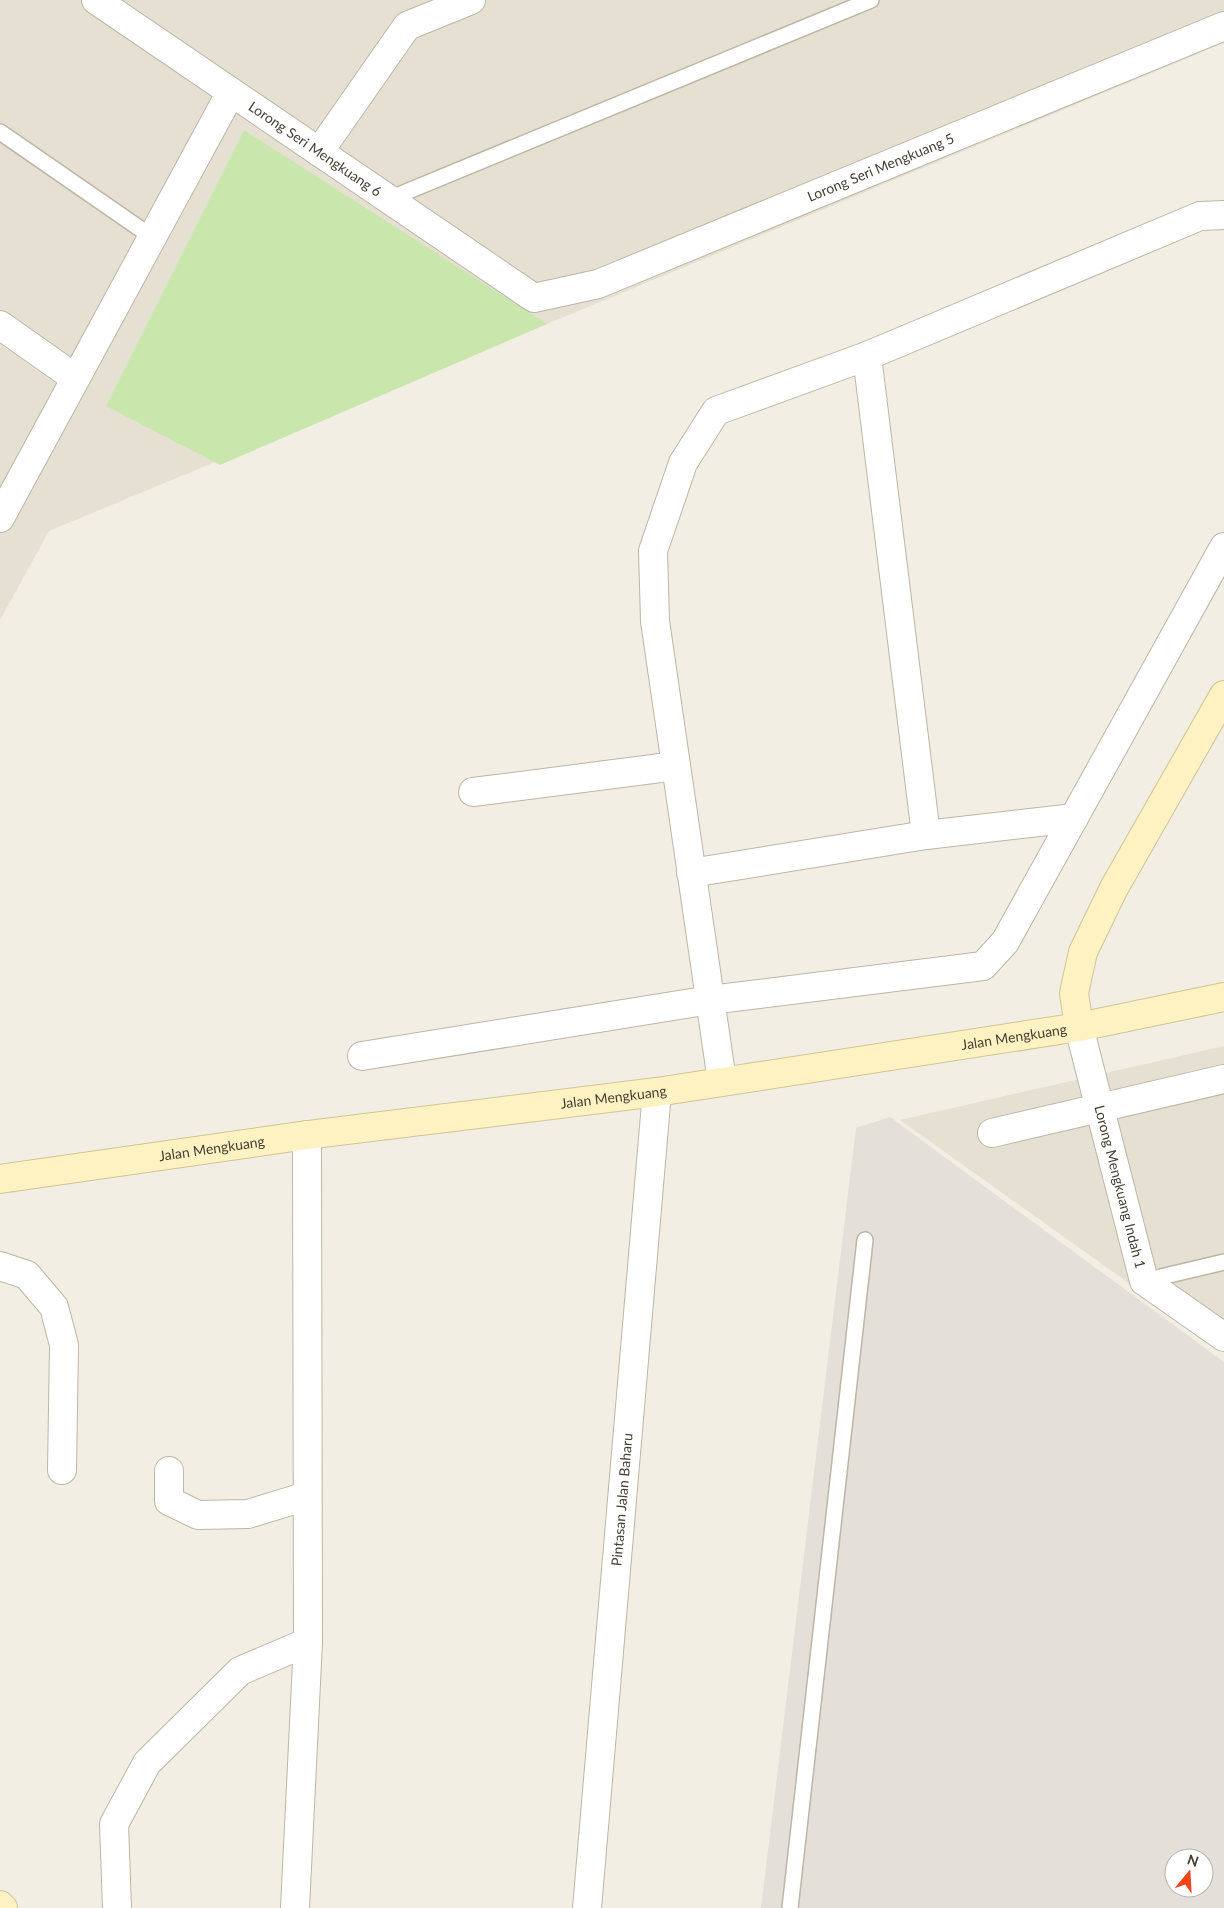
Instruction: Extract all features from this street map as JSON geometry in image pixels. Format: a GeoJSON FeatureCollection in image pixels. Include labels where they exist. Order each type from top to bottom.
{"type":"FeatureCollection","features":[{"type":"Feature","properties":{"kind":"main road"},"geometry":{"type":"LineString","coordinates":[[1079,1027],[1074,993],[1083,952],[1114,888],[1224,695]]}},
{"type":"Feature","properties":{"kind":"main road","name":"Jalan Mengkuang"},"geometry":{"type":"LineString","coordinates":[[0,1178],[307,1135],[657,1092],[1079,1027],[1224,997]]}},
{"type":"Feature","properties":{"kind":"main road"},"geometry":{"type":"LineString","coordinates":[[0,1905],[3,1908]]}},
{"type":"Feature","properties":{"kind":"street","name":"Lorong Seri Mengkuang 6"},"geometry":{"type":"LineString","coordinates":[[96,0],[534,298]]}},
{"type":"Feature","properties":{"kind":"street"},"geometry":{"type":"LineString","coordinates":[[319,152],[407,26],[470,0]]}},
{"type":"Feature","properties":{"kind":"street","name":"Lorong Seri Mengkuang 5"},"geometry":{"type":"LineString","coordinates":[[534,298],[598,284],[1224,26]]}},
{"type":"Feature","properties":{"kind":"street"},"geometry":{"type":"LineString","coordinates":[[1,514],[231,92]]}},
{"type":"Feature","properties":{"kind":"street"},"geometry":{"type":"LineString","coordinates":[[722,1081],[655,621],[653,551],[683,463],[716,411],[867,356],[1200,216],[1224,215]]}},
{"type":"Feature","properties":{"kind":"street"},"geometry":{"type":"LineString","coordinates":[[0,325],[76,378]]}},
{"type":"Feature","properties":{"kind":"street"},"geometry":{"type":"LineString","coordinates":[[867,356],[926,835]]}},
{"type":"Feature","properties":{"kind":"street"},"geometry":{"type":"LineString","coordinates":[[362,1056],[710,1000],[983,966],[1006,942],[1224,547]]}},
{"type":"Feature","properties":{"kind":"street"},"geometry":{"type":"LineString","coordinates":[[473,792],[676,766]]}},
{"type":"Feature","properties":{"kind":"street"},"geometry":{"type":"LineString","coordinates":[[691,873],[926,835],[1074,818]]}},
{"type":"Feature","properties":{"kind":"street","name":"Lorong Mengkuang Indah 1"},"geometry":{"type":"LineString","coordinates":[[1079,1027],[1144,1281],[1224,1337]]}},
{"type":"Feature","properties":{"kind":"street"},"geometry":{"type":"LineString","coordinates":[[992,1133],[1224,1079]]}},
{"type":"Feature","properties":{"kind":"street","name":"Pintasan Jalan Baharu"},"geometry":{"type":"LineString","coordinates":[[587,1908],[657,1092]]}},
{"type":"Feature","properties":{"kind":"street"},"geometry":{"type":"LineString","coordinates":[[295,1908],[308,1642],[306,1496],[307,1135]]}},
{"type":"Feature","properties":{"kind":"street"},"geometry":{"type":"LineString","coordinates":[[0,1266],[27,1275],[54,1306],[64,1345],[62,1470]]}},
{"type":"Feature","properties":{"kind":"street"},"geometry":{"type":"LineString","coordinates":[[169,1471],[169,1501],[198,1515],[248,1514],[306,1496]]}},
{"type":"Feature","properties":{"kind":"street"},"geometry":{"type":"LineString","coordinates":[[117,1908],[114,1824],[147,1763],[240,1671],[308,1642]]}},
{"type":"Feature","properties":{"kind":"lane"},"geometry":{"type":"LineString","coordinates":[[389,199],[870,0]]}},
{"type":"Feature","properties":{"kind":"lane"},"geometry":{"type":"LineString","coordinates":[[0,132],[152,237]]}},
{"type":"Feature","properties":{"kind":"lane"},"geometry":{"type":"LineString","coordinates":[[790,1908],[865,1240]]}},
{"type":"Feature","properties":{"kind":"lane"},"geometry":{"type":"LineString","coordinates":[[1144,1281],[1224,1262]]}},
{"type":"Feature","properties":{"kind":"shaded area"},"geometry":{"type":"Polygon","coordinates":[[[0,0],[1224,0],[1224,43],[49,531],[0,620],[0,0]]]}},
{"type":"Feature","properties":{"kind":"shaded area"},"geometry":{"type":"Polygon","coordinates":[[[1224,1046],[1224,1351],[900,1120],[1224,1046]]]}},
{"type":"Feature","properties":{"kind":"shaded area"},"geometry":{"type":"Polygon","coordinates":[[[890,1117],[1224,1362],[1224,1908],[761,1908],[856,1128],[890,1117]]]}},
{"type":"Feature","properties":{"kind":"green space"},"geometry":{"type":"Polygon","coordinates":[[[244,130],[547,324],[220,465],[106,406],[244,130]]]}}]}
